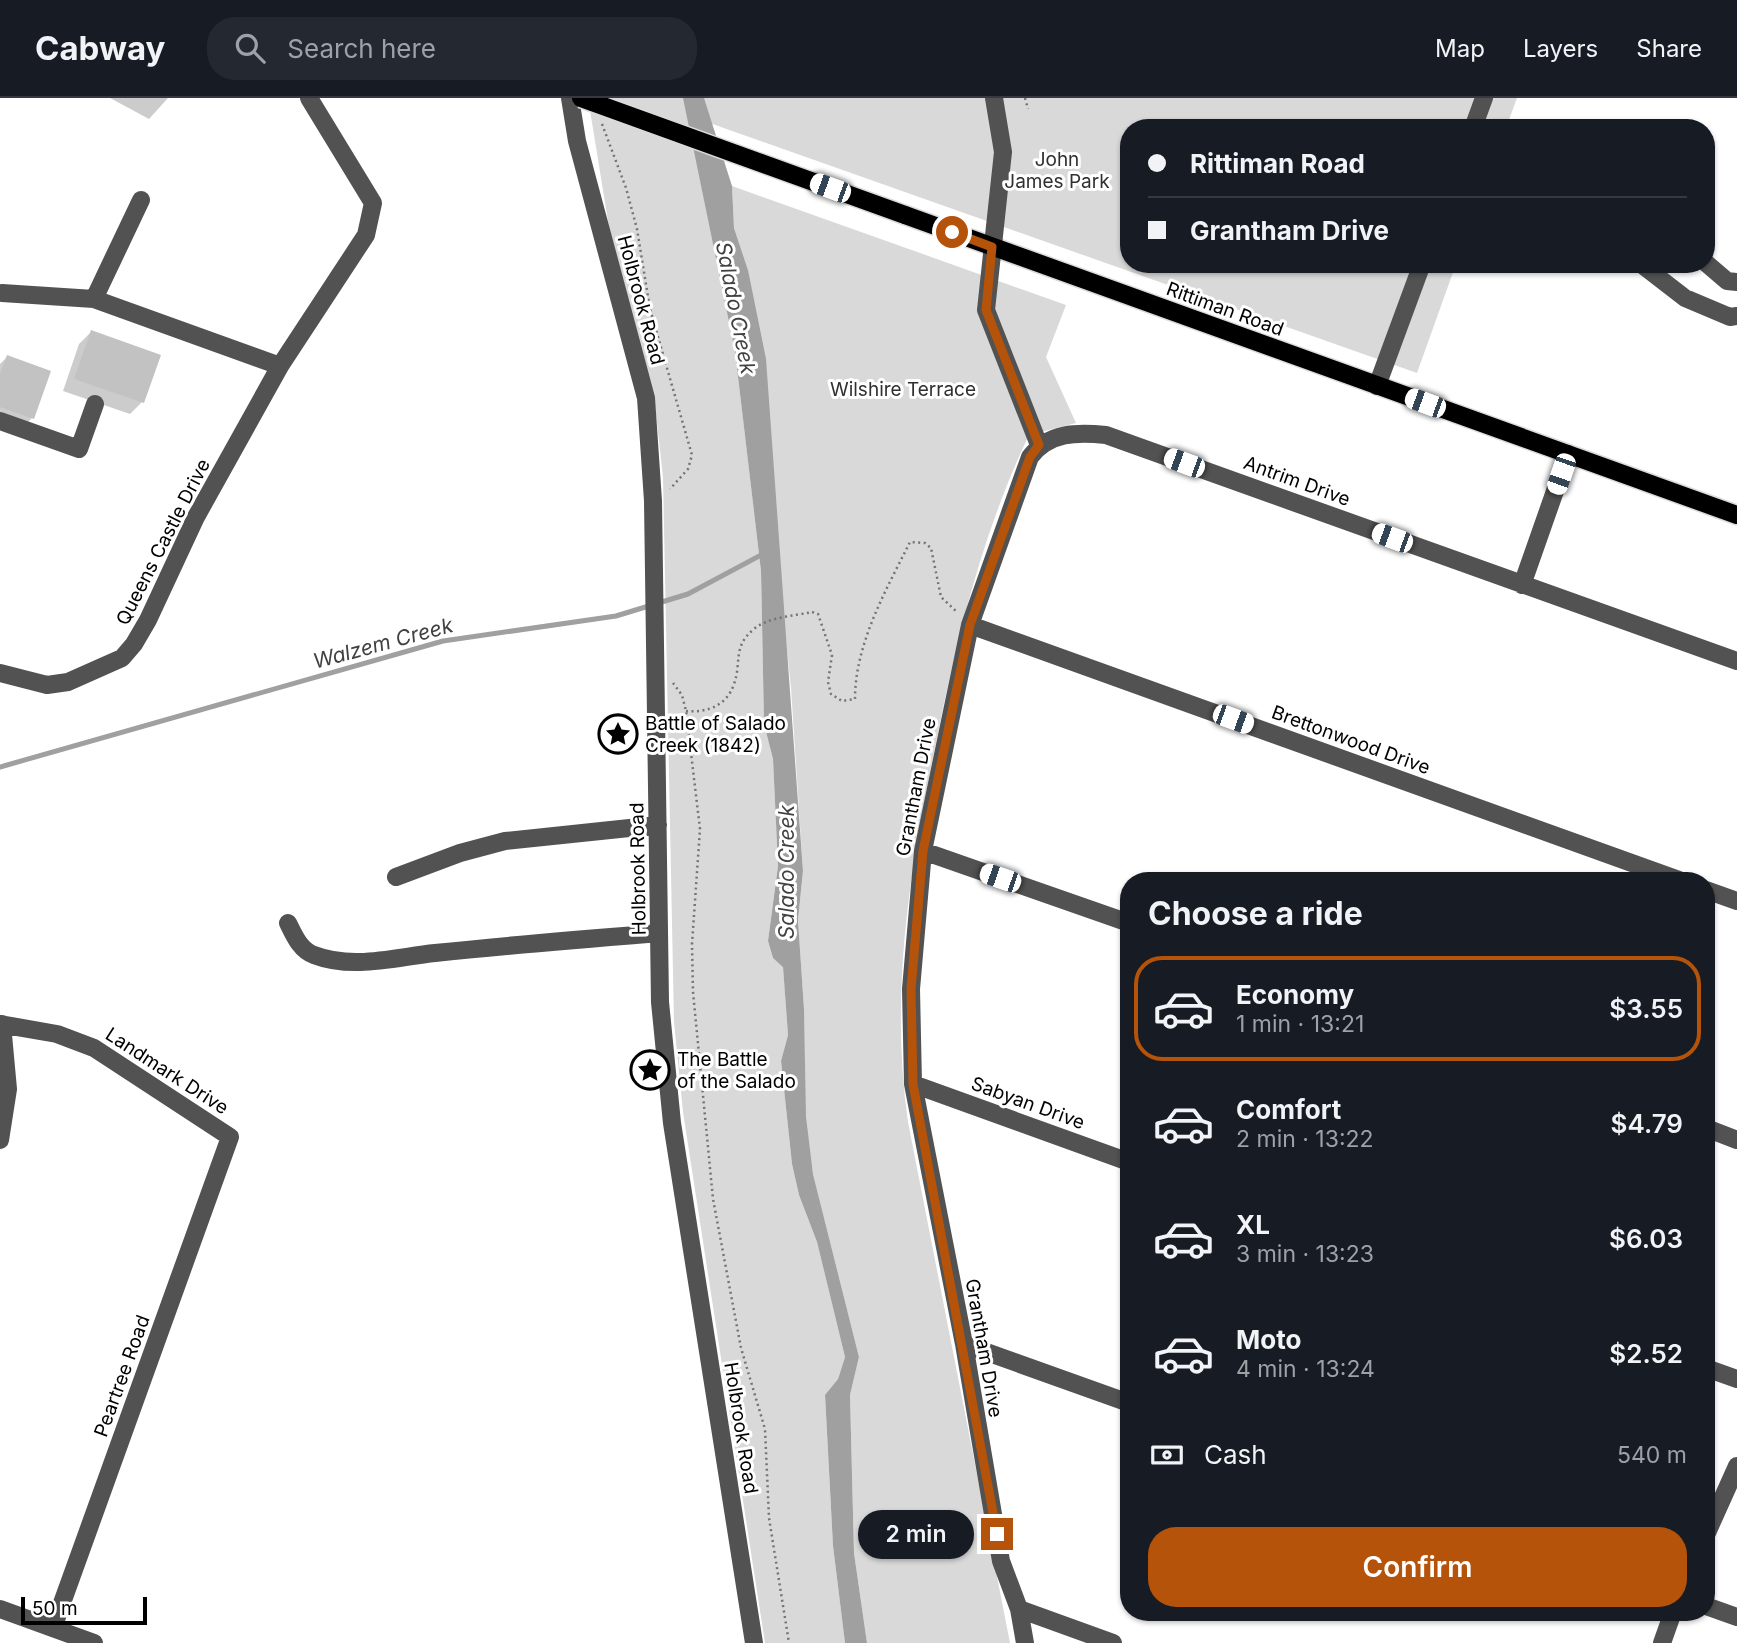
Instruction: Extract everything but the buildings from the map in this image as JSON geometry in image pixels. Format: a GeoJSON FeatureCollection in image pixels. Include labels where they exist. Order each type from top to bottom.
{"type":"FeatureCollection","features":[{"type":"Feature","properties":{"kind":"main road","name":"Rittiman Road"},"geometry":{"type":"LineString","coordinates":[[581,98],[1737,515]]}},
{"type":"Feature","properties":{"kind":"street","name":"Queens Castle Drive"},"geometry":{"type":"LineString","coordinates":[[0,673],[47,685],[68,682],[122,658],[148,620],[196,517],[279,366],[366,235],[373,203],[309,98]]}},
{"type":"Feature","properties":{"kind":"street","name":"Holbrook Road"},"geometry":{"type":"LineString","coordinates":[[570,98],[581,154],[646,398],[652,457],[654,549],[664,671],[658,825],[660,1002],[672,1123],[754,1643]]}},
{"type":"Feature","properties":{"kind":"street"},"geometry":{"type":"LineString","coordinates":[[995,98],[1003,152],[986,310],[1039,445]]}},
{"type":"Feature","properties":{"kind":"street"},"geometry":{"type":"LineString","coordinates":[[1476,119],[1484,98]]}},
{"type":"Feature","properties":{"kind":"street"},"geometry":{"type":"LineString","coordinates":[[94,299],[141,200]]}},
{"type":"Feature","properties":{"kind":"street"},"geometry":{"type":"LineString","coordinates":[[1715,271],[1727,281],[1737,282]]}},
{"type":"Feature","properties":{"kind":"street"},"geometry":{"type":"LineString","coordinates":[[1377,386],[1419,273]]}},
{"type":"Feature","properties":{"kind":"street"},"geometry":{"type":"LineString","coordinates":[[1653,273],[1685,298],[1730,317],[1737,316]]}},
{"type":"Feature","properties":{"kind":"street"},"geometry":{"type":"LineString","coordinates":[[1,293],[94,299],[279,366]]}},
{"type":"Feature","properties":{"kind":"street"},"geometry":{"type":"LineString","coordinates":[[0,421],[79,449],[95,404]]}},
{"type":"Feature","properties":{"kind":"street","name":"Antrim Drive"},"geometry":{"type":"LineString","coordinates":[[1039,445],[1067,434],[1106,435],[1737,661]]}},
{"type":"Feature","properties":{"kind":"street","name":"Grantham Drive"},"geometry":{"type":"LineString","coordinates":[[1025,1643],[1019,1609],[1002,1561],[964,1344],[913,1084],[911,989],[923,851],[970,625],[1030,457],[1039,445]]}},
{"type":"Feature","properties":{"kind":"street"},"geometry":{"type":"LineString","coordinates":[[1522,585],[1568,454]]}},
{"type":"Feature","properties":{"kind":"street","name":"Brettonwood Drive"},"geometry":{"type":"LineString","coordinates":[[970,625],[1657,872]]}},
{"type":"Feature","properties":{"kind":"street"},"geometry":{"type":"LineString","coordinates":[[396,877],[460,853],[505,841],[658,825]]}},
{"type":"Feature","properties":{"kind":"street"},"geometry":{"type":"LineString","coordinates":[[923,851],[1120,920]]}},
{"type":"Feature","properties":{"kind":"street"},"geometry":{"type":"LineString","coordinates":[[1715,893],[1737,901]]}},
{"type":"Feature","properties":{"kind":"street"},"geometry":{"type":"LineString","coordinates":[[288,923],[297,942],[311,955],[336,961],[385,961],[432,953],[659,933]]}},
{"type":"Feature","properties":{"kind":"street"},"geometry":{"type":"LineString","coordinates":[[0,1140],[8,1089],[1,1024]]}},
{"type":"Feature","properties":{"kind":"street","name":"Landmark Drive"},"geometry":{"type":"LineString","coordinates":[[1,1024],[57,1034],[94,1048],[230,1137]]}},
{"type":"Feature","properties":{"kind":"street","name":"Sabyan Drive"},"geometry":{"type":"LineString","coordinates":[[913,1084],[1120,1159]]}},
{"type":"Feature","properties":{"kind":"street"},"geometry":{"type":"LineString","coordinates":[[1715,1131],[1737,1140]]}},
{"type":"Feature","properties":{"kind":"street","name":"Peartree Road"},"geometry":{"type":"LineString","coordinates":[[53,1628],[230,1137]]}},
{"type":"Feature","properties":{"kind":"street"},"geometry":{"type":"LineString","coordinates":[[964,1344],[1120,1400]]}},
{"type":"Feature","properties":{"kind":"street"},"geometry":{"type":"LineString","coordinates":[[1715,1371],[1737,1379]]}},
{"type":"Feature","properties":{"kind":"street"},"geometry":{"type":"LineString","coordinates":[[1715,1515],[1737,1466]]}},
{"type":"Feature","properties":{"kind":"street"},"geometry":{"type":"LineString","coordinates":[[0,1609],[94,1643]]}},
{"type":"Feature","properties":{"kind":"street"},"geometry":{"type":"LineString","coordinates":[[1019,1609],[1113,1643]]}},
{"type":"Feature","properties":{"kind":"street"},"geometry":{"type":"LineString","coordinates":[[1715,1609],[1737,1617]]}},
{"type":"Feature","properties":{"kind":"street"},"geometry":{"type":"LineString","coordinates":[[1662,1643],[1671,1621]]}},
{"type":"Feature","properties":{"kind":"path"},"geometry":{"type":"LineString","coordinates":[[1024,98],[1028,109]]}},
{"type":"Feature","properties":{"kind":"path"},"geometry":{"type":"LineString","coordinates":[[600,117],[626,188],[637,229],[650,309],[692,455],[688,469],[667,494]]}},
{"type":"Feature","properties":{"kind":"path"},"geometry":{"type":"LineString","coordinates":[[686,710],[703,712],[717,707],[734,685],[740,647],[753,629],[763,622],[818,614],[832,655],[828,682],[831,694],[842,701],[855,699],[864,645],[880,601],[910,542],[925,543],[931,548],[941,597],[970,625]]}},
{"type":"Feature","properties":{"kind":"path"},"geometry":{"type":"LineString","coordinates":[[664,671],[686,710],[700,829],[692,944],[693,992],[713,1199],[750,1388],[765,1429],[769,1518],[789,1643]]}},
{"type":"Feature","properties":{"kind":"green space","name":"John James Park"},"geometry":{"type":"Polygon","coordinates":[[[588,98],[1517,98],[1509,119],[1120,119],[1120,268],[687,115],[735,350],[761,571],[764,724],[773,759],[778,866],[768,941],[773,958],[783,966],[788,1035],[781,1061],[792,1164],[799,1195],[817,1242],[845,1357],[838,1379],[825,1396],[833,1546],[845,1643],[765,1643],[683,1112],[674,1022],[663,477],[654,396],[609,227],[588,98]]]}},
{"type":"Feature","properties":{"kind":"green space","name":"Wilshire Terrace"},"geometry":{"type":"Polygon","coordinates":[[[732,186],[1066,305],[1046,357],[1076,423],[1029,435],[999,507],[974,581],[954,657],[919,830],[902,975],[903,1073],[908,1122],[1010,1643],[867,1643],[854,1553],[850,1395],[859,1357],[813,1174],[805,1117],[804,1009],[798,920],[803,871],[791,688],[748,270],[734,228],[732,186]]]}},
{"type":"Feature","properties":{"kind":"green space"},"geometry":{"type":"Polygon","coordinates":[[[1134,273],[1453,273],[1417,373],[1134,273]]]}},
{"type":"Feature","properties":{"kind":"water","name":"Salado Creek"},"geometry":{"type":"Polygon","coordinates":[[[683,98],[704,98],[732,186],[734,228],[748,270],[766,359],[803,871],[798,920],[804,1009],[806,1117],[813,1174],[859,1357],[850,1395],[854,1553],[867,1643],[845,1643],[833,1546],[825,1395],[838,1379],[845,1357],[817,1242],[799,1195],[792,1164],[781,1061],[788,1035],[783,967],[773,958],[768,941],[778,866],[773,759],[764,724],[761,571],[735,351],[683,98]]]}},
{"type":"Feature","properties":{"kind":"waterway","name":"Walzem Creek"},"geometry":{"type":"LineString","coordinates":[[0,767],[443,641],[616,616],[688,594],[765,553]]}},
{"type":"Feature","properties":{"kind":"place","name":"Battle of Salado Creek (1842)"},"geometry":{"type":"Point","coordinates":[618,734]}},
{"type":"Feature","properties":{"kind":"place","name":"The Battle of the Salado"},"geometry":{"type":"Point","coordinates":[650,1070]}},
{"type":"Feature","properties":{"kind":"route"},"geometry":{"type":"LineString","coordinates":[[952,232],[992,247],[986,310],[1039,445],[1030,457],[970,625],[923,851],[911,989],[913,1084],[964,1344],[997,1534]]}}]}
